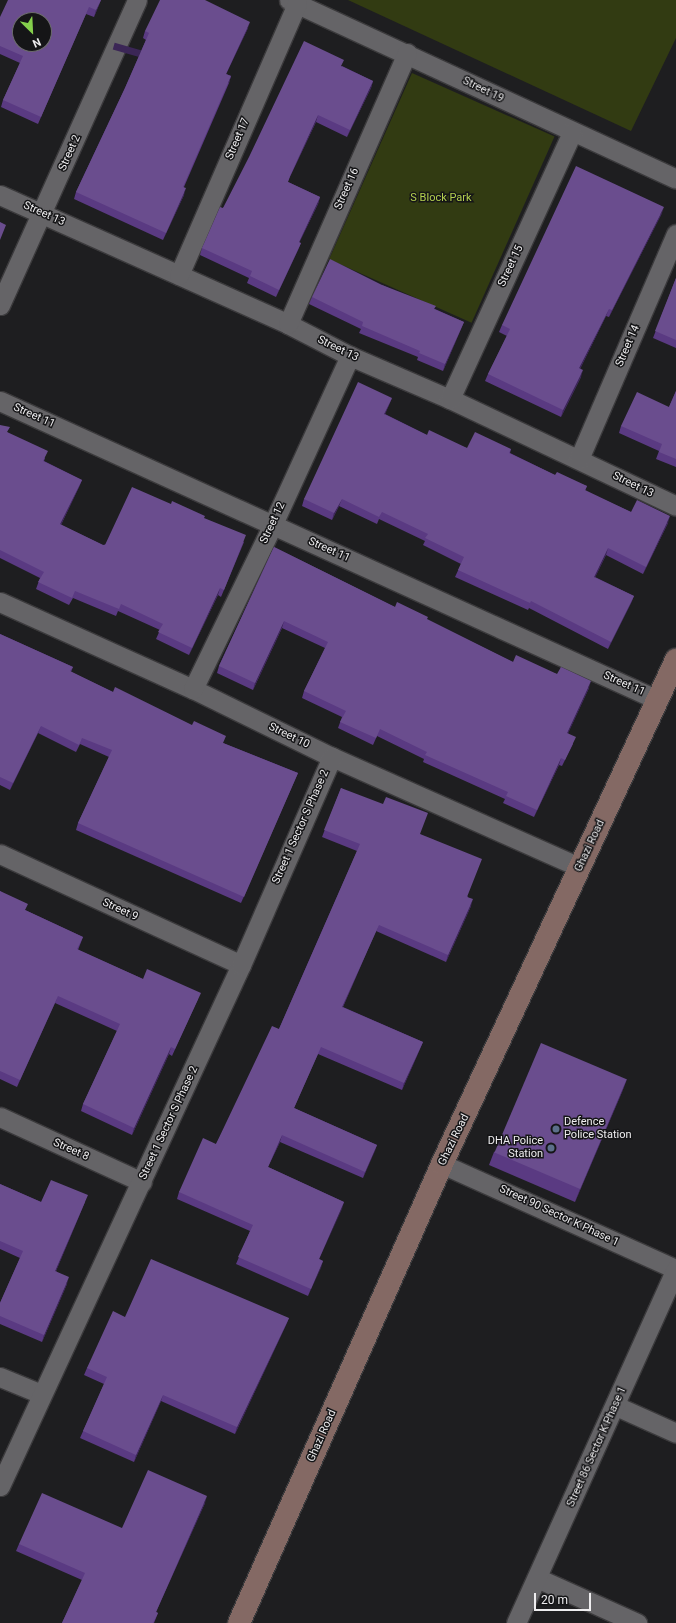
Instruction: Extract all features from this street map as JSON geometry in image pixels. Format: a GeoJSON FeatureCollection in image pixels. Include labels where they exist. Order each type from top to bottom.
{"type":"FeatureCollection","features":[{"type":"Feature","properties":{"kind":"main road","name":"Ghazi Road"},"geometry":{"type":"LineString","coordinates":[[239,1623],[442,1164],[676,660]]}},
{"type":"Feature","properties":{"kind":"street","name":"Street 2"},"geometry":{"type":"LineString","coordinates":[[0,305],[43,213],[137,0]]}},
{"type":"Feature","properties":{"kind":"street","name":"Street 19"},"geometry":{"type":"LineString","coordinates":[[293,2],[407,53],[572,133],[676,179]]}},
{"type":"Feature","properties":{"kind":"street","name":"Street 17"},"geometry":{"type":"LineString","coordinates":[[179,275],[293,2]]}},
{"type":"Feature","properties":{"kind":"street","name":"Street 16"},"geometry":{"type":"LineString","coordinates":[[288,324],[407,53]]}},
{"type":"Feature","properties":{"kind":"street","name":"Street 15"},"geometry":{"type":"LineString","coordinates":[[450,399],[572,133]]}},
{"type":"Feature","properties":{"kind":"street","name":"Street 13"},"geometry":{"type":"LineString","coordinates":[[0,195],[288,324],[350,356],[450,399],[676,506]]}},
{"type":"Feature","properties":{"kind":"street","name":"Street 14"},"geometry":{"type":"LineString","coordinates":[[579,459],[676,234]]}},
{"type":"Feature","properties":{"kind":"street","name":"Street 12"},"geometry":{"type":"LineString","coordinates":[[193,689],[273,524],[350,356]]}},
{"type":"Feature","properties":{"kind":"street","name":"Street 11"},"geometry":{"type":"LineString","coordinates":[[0,401],[658,700]]}},
{"type":"Feature","properties":{"kind":"street","name":"Street 10"},"geometry":{"type":"LineString","coordinates":[[0,602],[193,689],[332,757],[579,867]]}},
{"type":"Feature","properties":{"kind":"street","name":"Street 1 Sector S Phase 2"},"geometry":{"type":"LineString","coordinates":[[0,1486],[41,1394],[142,1182],[241,965],[332,757]]}},
{"type":"Feature","properties":{"kind":"street","name":"Street 9"},"geometry":{"type":"LineString","coordinates":[[0,854],[241,965]]}},
{"type":"Feature","properties":{"kind":"street","name":"Street 8"},"geometry":{"type":"LineString","coordinates":[[0,1118],[142,1182]]}},
{"type":"Feature","properties":{"kind":"street","name":"Street 90 Sector K Phase 1"},"geometry":{"type":"LineString","coordinates":[[442,1164],[676,1269]]}},
{"type":"Feature","properties":{"kind":"street","name":"Street 86 Sector K Phase 1"},"geometry":{"type":"LineString","coordinates":[[516,1623],[616,1406],[676,1269]]}},
{"type":"Feature","properties":{"kind":"street"},"geometry":{"type":"LineString","coordinates":[[0,1377],[41,1394]]}},
{"type":"Feature","properties":{"kind":"street"},"geometry":{"type":"LineString","coordinates":[[616,1406],[676,1433]]}},
{"type":"Feature","properties":{"kind":"street"},"geometry":{"type":"LineString","coordinates":[[537,1578],[637,1623]]}},
{"type":"Feature","properties":{"kind":"green space"},"geometry":{"type":"Polygon","coordinates":[[[348,0],[676,0],[676,38],[631,131],[348,0]]]}},
{"type":"Feature","properties":{"kind":"green space","name":"S Block Park"},"geometry":{"type":"Polygon","coordinates":[[[412,73],[555,136],[472,323],[329,259],[412,73]]]}},
{"type":"Feature","properties":{"kind":"building"},"geometry":{"type":"Polygon","coordinates":[[[8,0],[101,0],[96,10],[89,7],[41,117],[3,100],[23,56],[14,52],[52,52],[52,12],[12,12],[12,51],[0,46],[0,17],[8,0]]]}},
{"type":"Feature","properties":{"kind":"building"},"geometry":{"type":"Polygon","coordinates":[[[160,0],[205,0],[250,22],[226,74],[231,76],[183,187],[186,188],[166,233],[76,192],[125,88],[149,33],[145,31],[160,0]]]}},
{"type":"Feature","properties":{"kind":"building"},"geometry":{"type":"Polygon","coordinates":[[[304,41],[344,60],[341,66],[373,81],[350,130],[318,115],[290,176],[288,182],[320,197],[279,290],[250,276],[252,271],[202,248],[220,207],[223,208],[249,157],[304,41]]]}},
{"type":"Feature","properties":{"kind":"building"},"geometry":{"type":"Polygon","coordinates":[[[576,166],[664,207],[612,310],[609,309],[579,368],[583,370],[563,410],[488,374],[510,329],[502,325],[576,166]]]}},
{"type":"Feature","properties":{"kind":"building"},"geometry":{"type":"Polygon","coordinates":[[[0,222],[6,225],[0,240],[0,222]]]}},
{"type":"Feature","properties":{"kind":"building"},"geometry":{"type":"Polygon","coordinates":[[[330,259],[382,285],[436,306],[434,309],[464,322],[445,364],[419,353],[420,351],[362,326],[363,322],[312,297],[330,259]]]}},
{"type":"Feature","properties":{"kind":"building"},"geometry":{"type":"Polygon","coordinates":[[[676,278],[676,340],[655,331],[676,278]]]}},
{"type":"Feature","properties":{"kind":"building"},"geometry":{"type":"Polygon","coordinates":[[[358,382],[392,398],[384,414],[427,435],[429,430],[467,448],[475,432],[511,449],[509,453],[555,475],[557,472],[587,486],[585,490],[631,512],[637,500],[670,516],[646,567],[608,548],[594,577],[634,596],[611,642],[531,601],[530,603],[458,570],[464,557],[425,538],[428,534],[382,512],[379,517],[342,499],[334,513],[304,499],[358,382]]]}},
{"type":"Feature","properties":{"kind":"building"},"geometry":{"type":"Polygon","coordinates":[[[676,391],[676,459],[659,452],[662,444],[621,426],[637,392],[669,407],[676,391]]]}},
{"type":"Feature","properties":{"kind":"building"},"geometry":{"type":"Polygon","coordinates":[[[0,425],[10,427],[7,432],[48,451],[43,461],[82,480],[60,524],[103,545],[105,545],[132,487],[171,504],[172,501],[205,516],[204,518],[246,535],[224,590],[220,588],[192,648],[158,632],[163,624],[121,604],[119,609],[75,591],[72,598],[38,582],[44,572],[0,550],[0,425]]]}},
{"type":"Feature","properties":{"kind":"building"},"geometry":{"type":"Polygon","coordinates":[[[274,547],[395,607],[397,602],[428,617],[427,619],[513,662],[516,655],[557,674],[561,667],[591,681],[567,733],[576,737],[565,760],[561,758],[537,810],[506,796],[508,792],[425,755],[427,752],[380,729],[376,738],[340,722],[346,711],[304,691],[328,642],[284,621],[255,683],[219,666],[274,547]]]}},
{"type":"Feature","properties":{"kind":"building"},"geometry":{"type":"Polygon","coordinates":[[[0,634],[73,667],[70,671],[113,692],[115,687],[192,725],[194,721],[226,736],[223,743],[298,773],[244,897],[78,823],[112,750],[82,738],[79,745],[41,726],[13,783],[0,777],[0,634]]]}},
{"type":"Feature","properties":{"kind":"building"},"geometry":{"type":"Polygon","coordinates":[[[341,788],[383,804],[386,797],[428,813],[420,834],[482,859],[467,897],[473,899],[448,955],[379,925],[342,1007],[423,1042],[404,1083],[321,1047],[294,1108],[377,1145],[365,1172],[282,1135],[268,1167],[344,1202],[319,1259],[323,1261],[311,1289],[238,1257],[253,1225],[179,1192],[203,1138],[216,1144],[272,1026],[279,1029],[360,844],[324,830],[341,788]]]}},
{"type":"Feature","properties":{"kind":"building"},"geometry":{"type":"Polygon","coordinates":[[[0,891],[28,904],[25,910],[83,937],[77,949],[143,979],[147,969],[201,993],[175,1049],[171,1047],[134,1128],[83,1104],[120,1024],[58,996],[20,1080],[0,1071],[0,891]]]}},
{"type":"Feature","properties":{"kind":"building","name":"Defence Police Station"},"geometry":{"type":"Polygon","coordinates":[[[541,1043],[627,1079],[580,1189],[495,1153],[541,1043]]]}},
{"type":"Feature","properties":{"kind":"building"},"geometry":{"type":"Polygon","coordinates":[[[51,1180],[88,1195],[55,1271],[69,1277],[44,1335],[0,1316],[0,1303],[23,1251],[0,1241],[0,1184],[41,1202],[51,1180]]]}},
{"type":"Feature","properties":{"kind":"building"},"geometry":{"type":"Polygon","coordinates":[[[151,1259],[289,1318],[237,1427],[163,1395],[136,1455],[83,1431],[107,1377],[87,1368],[113,1311],[125,1317],[151,1259]]]}},
{"type":"Feature","properties":{"kind":"building"},"geometry":{"type":"Polygon","coordinates":[[[148,1470],[207,1496],[156,1612],[158,1613],[153,1623],[62,1623],[85,1573],[19,1544],[42,1493],[122,1528],[148,1470]]]}},
{"type":"Feature","properties":{"kind":"place","name":"Defence Police Station"},"geometry":{"type":"Point","coordinates":[556,1129]}},
{"type":"Feature","properties":{"kind":"place","name":"DHA Police Station"},"geometry":{"type":"Point","coordinates":[551,1148]}}]}
